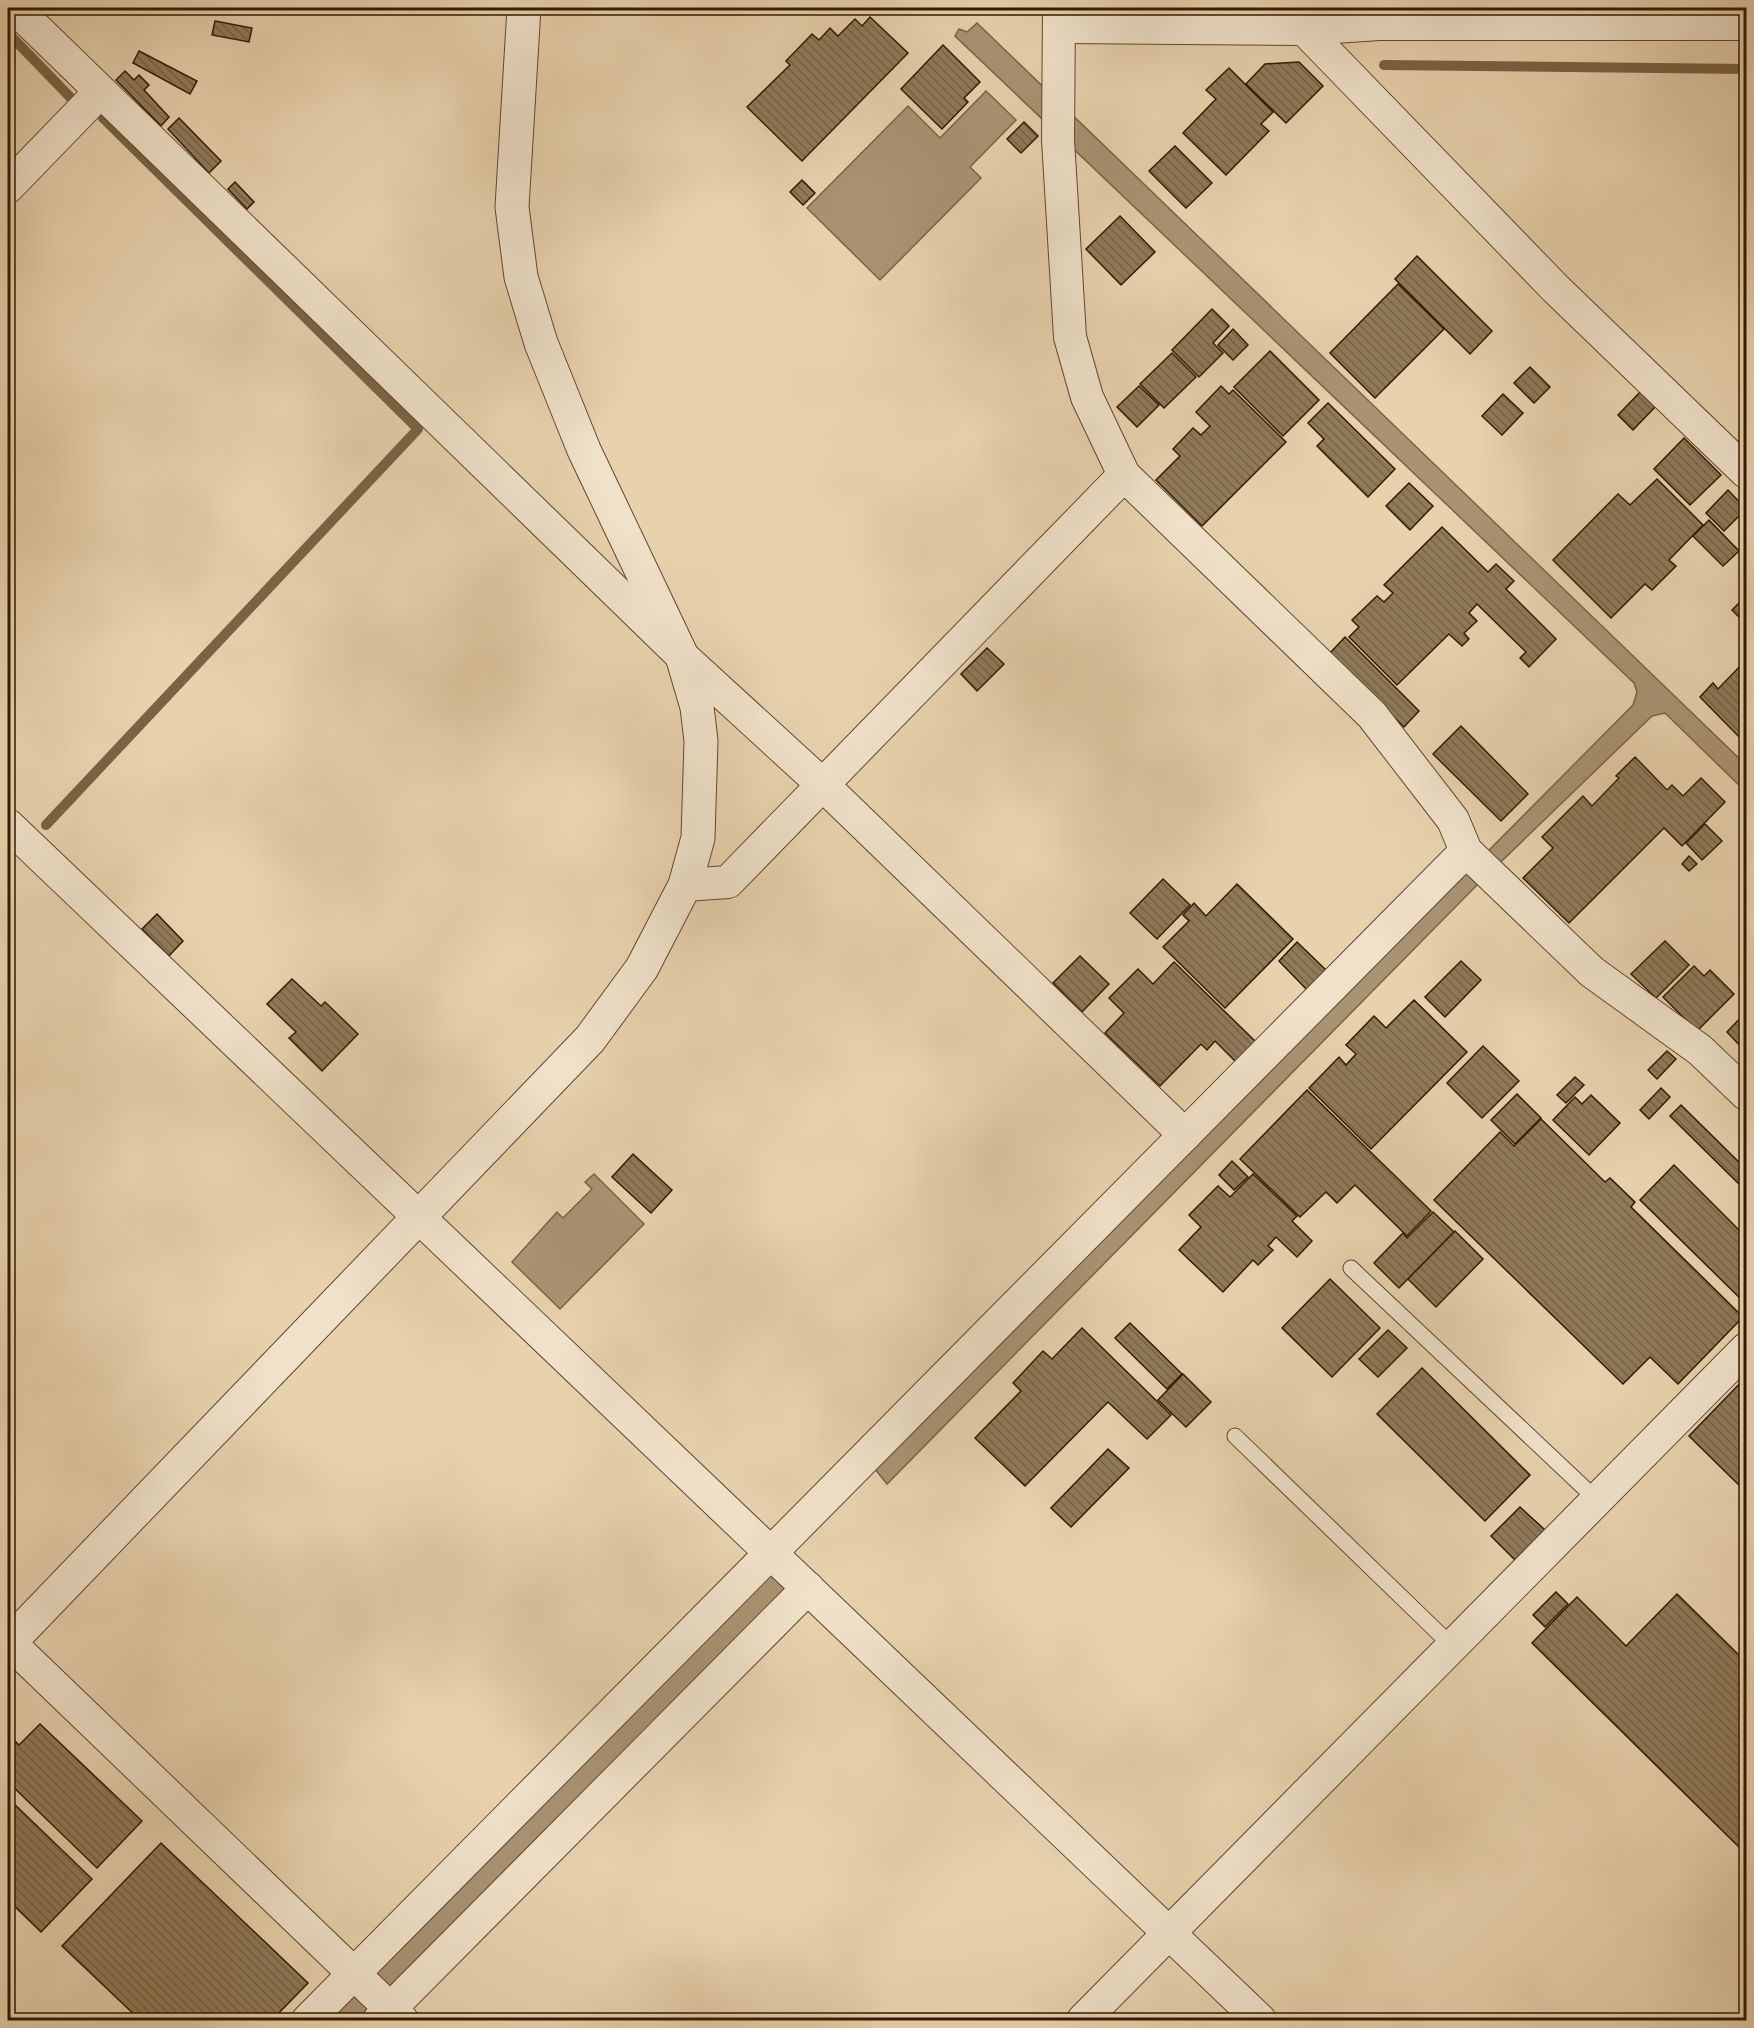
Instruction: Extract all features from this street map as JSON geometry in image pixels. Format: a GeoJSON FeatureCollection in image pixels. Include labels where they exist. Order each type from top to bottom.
{"type":"FeatureCollection","features":[{"type":"Feature","properties":{"kind":"street"},"geometry":{"type":"LineString","coordinates":[[15,8],[682,656],[824,786],[1185,1136]]}},
{"type":"Feature","properties":{"kind":"street"},"geometry":{"type":"LineString","coordinates":[[524,8],[512,207],[521,277],[541,344],[584,450],[682,656],[697,707],[701,761],[698,838],[685,885],[642,968],[590,1039],[421,1218],[8,1642],[354,1974],[390,2017],[808,1588]]}},
{"type":"Feature","properties":{"kind":"street"},"geometry":{"type":"LineString","coordinates":[[1746,24],[1379,24],[1304,28],[1060,17],[1058,88],[1058,140],[1070,337],[1087,398],[1125,475],[1372,715],[1453,820],[1477,862],[1592,972],[1700,1050],[1746,1094]]}},
{"type":"Feature","properties":{"kind":"street"},"geometry":{"type":"LineString","coordinates":[[1304,28],[1556,289],[1746,472]]}},
{"type":"Feature","properties":{"kind":"street"},"geometry":{"type":"LineString","coordinates":[[8,188],[100,92]]}},
{"type":"Feature","properties":{"kind":"street"},"geometry":{"type":"LineString","coordinates":[[685,885],[728,882],[1125,475]]}},
{"type":"Feature","properties":{"kind":"street"},"geometry":{"type":"LineString","coordinates":[[8,825],[1260,2020]]}},
{"type":"Feature","properties":{"kind":"street"},"geometry":{"type":"LineString","coordinates":[[308,2020],[1185,1136],[1477,862]]}},
{"type":"Feature","properties":{"kind":"street"},"geometry":{"type":"LineString","coordinates":[[1083,2020],[1746,1349]]}},
{"type":"Feature","properties":{"kind":"lane"},"geometry":{"type":"LineString","coordinates":[[1351,1268],[1597,1500]]}},
{"type":"Feature","properties":{"kind":"lane"},"geometry":{"type":"LineString","coordinates":[[1235,1436],[1452,1646]]}},
{"type":"Feature","properties":{"kind":"shaded area"},"geometry":{"type":"Polygon","coordinates":[[[977,23],[1746,765],[1746,792],[1665,713],[1652,716],[1479,883],[887,1484],[875,1469],[1633,705],[1637,692],[1634,683],[955,36],[959,29],[967,32],[977,23]]]}},
{"type":"Feature","properties":{"kind":"shaded area"},"geometry":{"type":"Polygon","coordinates":[[[986,91],[1016,120],[970,167],[981,178],[880,280],[807,208],[908,106],[940,138],[986,91]]]}},
{"type":"Feature","properties":{"kind":"shaded area"},"geometry":{"type":"Polygon","coordinates":[[[594,1174],[644,1224],[560,1309],[512,1262],[557,1212],[563,1218],[592,1189],[585,1182],[594,1174]]]}},
{"type":"Feature","properties":{"kind":"shaded area"},"geometry":{"type":"Polygon","coordinates":[[[772,1571],[789,1589],[364,2020],[329,2020],[772,1571]]]}},
{"type":"Feature","properties":{"kind":"building"},"geometry":{"type":"Polygon","coordinates":[[[870,17],[908,53],[802,161],[747,107],[790,65],[786,61],[812,34],[819,40],[830,28],[838,36],[855,19],[862,26],[870,17]]]}},
{"type":"Feature","properties":{"kind":"building"},"geometry":{"type":"Polygon","coordinates":[[[215,21],[252,28],[249,42],[212,35],[215,21]]]}},
{"type":"Feature","properties":{"kind":"building"},"geometry":{"type":"Polygon","coordinates":[[[943,45],[980,82],[964,98],[968,102],[942,129],[901,89],[943,45]]]}},
{"type":"Feature","properties":{"kind":"building"},"geometry":{"type":"Polygon","coordinates":[[[139,51],[197,81],[190,94],[133,63],[139,51]]]}},
{"type":"Feature","properties":{"kind":"building"},"geometry":{"type":"Polygon","coordinates":[[[1299,62],[1323,86],[1286,123],[1246,84],[1265,64],[1299,62]]]}},
{"type":"Feature","properties":{"kind":"building"},"geometry":{"type":"Polygon","coordinates":[[[1229,68],[1273,112],[1261,124],[1269,131],[1226,175],[1183,133],[1216,99],[1206,90],[1229,68]]]}},
{"type":"Feature","properties":{"kind":"building"},"geometry":{"type":"Polygon","coordinates":[[[125,71],[134,80],[139,75],[149,85],[144,90],[169,117],[161,126],[116,80],[125,71]]]}},
{"type":"Feature","properties":{"kind":"building"},"geometry":{"type":"Polygon","coordinates":[[[179,118],[221,161],[209,173],[168,129],[179,118]]]}},
{"type":"Feature","properties":{"kind":"building"},"geometry":{"type":"Polygon","coordinates":[[[1024,122],[1038,136],[1021,153],[1007,139],[1024,122]]]}},
{"type":"Feature","properties":{"kind":"building"},"geometry":{"type":"Polygon","coordinates":[[[1175,146],[1212,183],[1186,208],[1149,171],[1175,146]]]}},
{"type":"Feature","properties":{"kind":"building"},"geometry":{"type":"Polygon","coordinates":[[[802,180],[815,193],[803,205],[790,192],[802,180]]]}},
{"type":"Feature","properties":{"kind":"building"},"geometry":{"type":"Polygon","coordinates":[[[235,182],[254,202],[247,209],[228,189],[235,182]]]}},
{"type":"Feature","properties":{"kind":"building"},"geometry":{"type":"Polygon","coordinates":[[[1120,216],[1155,252],[1121,285],[1086,249],[1120,216]]]}},
{"type":"Feature","properties":{"kind":"building"},"geometry":{"type":"Polygon","coordinates":[[[1417,256],[1492,331],[1470,354],[1395,279],[1417,256]]]}},
{"type":"Feature","properties":{"kind":"building"},"geometry":{"type":"Polygon","coordinates":[[[1398,284],[1444,329],[1375,398],[1330,353],[1398,284]]]}},
{"type":"Feature","properties":{"kind":"building"},"geometry":{"type":"Polygon","coordinates":[[[1212,309],[1229,326],[1213,343],[1223,353],[1199,377],[1172,350],[1212,309]]]}},
{"type":"Feature","properties":{"kind":"building"},"geometry":{"type":"Polygon","coordinates":[[[1233,329],[1248,345],[1233,360],[1218,345],[1233,329]]]}},
{"type":"Feature","properties":{"kind":"building"},"geometry":{"type":"Polygon","coordinates":[[[1270,351],[1319,400],[1283,436],[1234,387],[1270,351]]]}},
{"type":"Feature","properties":{"kind":"building"},"geometry":{"type":"Polygon","coordinates":[[[1172,353],[1196,377],[1164,408],[1140,384],[1172,353]]]}},
{"type":"Feature","properties":{"kind":"building"},"geometry":{"type":"Polygon","coordinates":[[[1530,367],[1550,387],[1534,403],[1514,383],[1530,367]]]}},
{"type":"Feature","properties":{"kind":"building"},"geometry":{"type":"Polygon","coordinates":[[[1139,386],[1159,405],[1137,427],[1117,407],[1139,386]]]}},
{"type":"Feature","properties":{"kind":"building"},"geometry":{"type":"Polygon","coordinates":[[[1221,386],[1229,394],[1233,390],[1286,442],[1202,526],[1156,480],[1180,456],[1173,449],[1193,428],[1201,435],[1210,426],[1196,412],[1221,386]]]}},
{"type":"Feature","properties":{"kind":"building"},"geometry":{"type":"Polygon","coordinates":[[[1641,391],[1656,406],[1633,430],[1618,415],[1641,391]]]}},
{"type":"Feature","properties":{"kind":"building"},"geometry":{"type":"Polygon","coordinates":[[[1503,394],[1523,413],[1502,435],[1482,416],[1503,394]]]}},
{"type":"Feature","properties":{"kind":"building"},"geometry":{"type":"Polygon","coordinates":[[[1328,403],[1395,469],[1368,497],[1317,446],[1324,439],[1308,423],[1328,403]]]}},
{"type":"Feature","properties":{"kind":"building"},"geometry":{"type":"Polygon","coordinates":[[[1684,438],[1721,475],[1690,505],[1654,469],[1684,438]]]}},
{"type":"Feature","properties":{"kind":"building"},"geometry":{"type":"Polygon","coordinates":[[[1657,479],[1703,525],[1669,560],[1676,566],[1652,590],[1645,584],[1611,618],[1553,560],[1618,494],[1630,505],[1657,479]]]}},
{"type":"Feature","properties":{"kind":"building"},"geometry":{"type":"Polygon","coordinates":[[[1409,483],[1433,506],[1410,530],[1386,506],[1409,483]]]}},
{"type":"Feature","properties":{"kind":"building"},"geometry":{"type":"Polygon","coordinates":[[[1728,490],[1746,509],[1724,531],[1706,513],[1728,490]]]}},
{"type":"Feature","properties":{"kind":"building"},"geometry":{"type":"Polygon","coordinates":[[[1709,520],[1739,551],[1723,566],[1693,536],[1709,520]]]}},
{"type":"Feature","properties":{"kind":"building"},"geometry":{"type":"Polygon","coordinates":[[[1442,527],[1488,572],[1496,564],[1514,581],[1506,589],[1556,639],[1529,667],[1520,658],[1526,652],[1477,604],[1469,613],[1477,621],[1464,633],[1469,639],[1462,646],[1449,634],[1397,685],[1349,637],[1359,627],[1352,620],[1377,596],[1384,602],[1393,593],[1384,585],[1442,527]]]}},
{"type":"Feature","properties":{"kind":"building"},"geometry":{"type":"Polygon","coordinates":[[[1746,596],[1746,624],[1732,610],[1746,596]]]}},
{"type":"Feature","properties":{"kind":"building"},"geometry":{"type":"Polygon","coordinates":[[[1345,637],[1419,711],[1404,727],[1330,653],[1345,637]]]}},
{"type":"Feature","properties":{"kind":"building"},"geometry":{"type":"Polygon","coordinates":[[[987,648],[1004,664],[977,691],[961,674],[987,648]]]}},
{"type":"Feature","properties":{"kind":"building"},"geometry":{"type":"Polygon","coordinates":[[[1746,660],[1746,744],[1700,697],[1713,683],[1718,689],[1746,660]]]}},
{"type":"Feature","properties":{"kind":"building"},"geometry":{"type":"Polygon","coordinates":[[[1461,726],[1528,794],[1501,821],[1433,754],[1461,726]]]}},
{"type":"Feature","properties":{"kind":"building"},"geometry":{"type":"Polygon","coordinates":[[[1635,757],[1667,790],[1672,785],[1683,796],[1701,778],[1725,802],[1682,846],[1664,828],[1569,923],[1523,878],[1553,848],[1542,837],[1583,796],[1592,806],[1619,778],[1616,776],[1635,757]]]}},
{"type":"Feature","properties":{"kind":"building"},"geometry":{"type":"Polygon","coordinates":[[[1705,824],[1722,841],[1702,860],[1686,843],[1705,824]]]}},
{"type":"Feature","properties":{"kind":"building"},"geometry":{"type":"Polygon","coordinates":[[[1689,856],[1697,864],[1689,871],[1682,864],[1689,856]]]}},
{"type":"Feature","properties":{"kind":"building"},"geometry":{"type":"Polygon","coordinates":[[[1163,879],[1190,905],[1157,939],[1130,913],[1163,879]]]}},
{"type":"Feature","properties":{"kind":"building"},"geometry":{"type":"Polygon","coordinates":[[[1237,884],[1293,939],[1225,1008],[1163,947],[1189,921],[1183,915],[1194,903],[1206,916],[1237,884]]]}},
{"type":"Feature","properties":{"kind":"building"},"geometry":{"type":"Polygon","coordinates":[[[157,914],[183,941],[169,956],[142,929],[157,914]]]}},
{"type":"Feature","properties":{"kind":"building"},"geometry":{"type":"Polygon","coordinates":[[[1665,941],[1689,965],[1656,998],[1631,974],[1665,941]]]}},
{"type":"Feature","properties":{"kind":"building"},"geometry":{"type":"Polygon","coordinates":[[[1297,942],[1328,972],[1309,992],[1279,961],[1297,942]]]}},
{"type":"Feature","properties":{"kind":"building"},"geometry":{"type":"Polygon","coordinates":[[[1080,956],[1109,984],[1082,1012],[1053,983],[1080,956]]]}},
{"type":"Feature","properties":{"kind":"building"},"geometry":{"type":"Polygon","coordinates":[[[1461,961],[1481,980],[1445,1017],[1425,997],[1461,961]]]}},
{"type":"Feature","properties":{"kind":"building"},"geometry":{"type":"Polygon","coordinates":[[[1174,962],[1256,1042],[1236,1062],[1215,1041],[1207,1050],[1201,1044],[1160,1086],[1105,1033],[1124,1013],[1109,998],[1138,969],[1153,984],[1174,962]]]}},
{"type":"Feature","properties":{"kind":"building"},"geometry":{"type":"Polygon","coordinates":[[[1694,966],[1704,976],[1710,970],[1734,994],[1697,1031],[1663,997],[1694,966]]]}},
{"type":"Feature","properties":{"kind":"building"},"geometry":{"type":"Polygon","coordinates":[[[292,979],[321,1006],[325,1002],[358,1034],[322,1071],[289,1038],[296,1032],[267,1004],[292,979]]]}},
{"type":"Feature","properties":{"kind":"building"},"geometry":{"type":"Polygon","coordinates":[[[1414,1000],[1467,1052],[1371,1149],[1309,1088],[1339,1057],[1346,1065],[1356,1054],[1346,1045],[1374,1016],[1386,1028],[1414,1000]]]}},
{"type":"Feature","properties":{"kind":"building"},"geometry":{"type":"Polygon","coordinates":[[[1746,1012],[1746,1052],[1727,1032],[1746,1012]]]}},
{"type":"Feature","properties":{"kind":"building"},"geometry":{"type":"Polygon","coordinates":[[[1483,1046],[1519,1081],[1482,1118],[1447,1083],[1483,1046]]]}},
{"type":"Feature","properties":{"kind":"building"},"geometry":{"type":"Polygon","coordinates":[[[1667,1051],[1676,1059],[1657,1079],[1648,1070],[1667,1051]]]}},
{"type":"Feature","properties":{"kind":"building"},"geometry":{"type":"Polygon","coordinates":[[[1575,1077],[1584,1085],[1566,1103],[1557,1095],[1575,1077]]]}},
{"type":"Feature","properties":{"kind":"building"},"geometry":{"type":"Polygon","coordinates":[[[1661,1088],[1670,1097],[1649,1119],[1640,1110],[1661,1088]]]}},
{"type":"Feature","properties":{"kind":"building"},"geometry":{"type":"Polygon","coordinates":[[[1307,1090],[1431,1211],[1407,1236],[1355,1185],[1337,1203],[1326,1192],[1300,1217],[1240,1159],[1307,1090]]]}},
{"type":"Feature","properties":{"kind":"building"},"geometry":{"type":"Polygon","coordinates":[[[1517,1094],[1541,1118],[1515,1144],[1491,1120],[1517,1094]]]}},
{"type":"Feature","properties":{"kind":"building"},"geometry":{"type":"Polygon","coordinates":[[[1591,1095],[1620,1123],[1589,1155],[1553,1120],[1575,1097],[1582,1104],[1591,1095]]]}},
{"type":"Feature","properties":{"kind":"building"},"geometry":{"type":"Polygon","coordinates":[[[1681,1105],[1746,1169],[1746,1191],[1670,1116],[1681,1105]]]}},
{"type":"Feature","properties":{"kind":"building"},"geometry":{"type":"Polygon","coordinates":[[[1541,1119],[1605,1182],[1610,1178],[1635,1202],[1631,1207],[1743,1317],[1678,1384],[1650,1357],[1623,1384],[1434,1200],[1500,1132],[1514,1146],[1541,1119]]]}},
{"type":"Feature","properties":{"kind":"building"},"geometry":{"type":"Polygon","coordinates":[[[633,1154],[672,1190],[651,1213],[612,1177],[633,1154]]]}},
{"type":"Feature","properties":{"kind":"building"},"geometry":{"type":"Polygon","coordinates":[[[1232,1161],[1248,1177],[1234,1190],[1219,1175],[1232,1161]]]}},
{"type":"Feature","properties":{"kind":"building"},"geometry":{"type":"Polygon","coordinates":[[[1674,1165],[1746,1237],[1746,1304],[1640,1200],[1674,1165]]]}},
{"type":"Feature","properties":{"kind":"building"},"geometry":{"type":"Polygon","coordinates":[[[1253,1174],[1297,1216],[1292,1221],[1312,1241],[1297,1257],[1276,1237],[1268,1246],[1273,1250],[1258,1265],[1253,1260],[1223,1292],[1179,1250],[1201,1227],[1189,1215],[1218,1186],[1230,1197],[1253,1174]]]}},
{"type":"Feature","properties":{"kind":"building"},"geometry":{"type":"Polygon","coordinates":[[[1433,1212],[1454,1232],[1399,1288],[1374,1263],[1403,1233],[1407,1238],[1433,1212]]]}},
{"type":"Feature","properties":{"kind":"building"},"geometry":{"type":"Polygon","coordinates":[[[1455,1231],[1483,1259],[1436,1307],[1408,1279],[1455,1231]]]}},
{"type":"Feature","properties":{"kind":"building"},"geometry":{"type":"Polygon","coordinates":[[[1330,1279],[1380,1328],[1332,1377],[1282,1328],[1330,1279]]]}},
{"type":"Feature","properties":{"kind":"building"},"geometry":{"type":"Polygon","coordinates":[[[1130,1323],[1182,1374],[1167,1389],[1115,1338],[1130,1323]]]}},
{"type":"Feature","properties":{"kind":"building"},"geometry":{"type":"Polygon","coordinates":[[[1082,1328],[1171,1415],[1147,1439],[1108,1402],[1025,1486],[975,1438],[1021,1391],[1013,1383],[1043,1351],[1052,1359],[1082,1328]]]}},
{"type":"Feature","properties":{"kind":"building"},"geometry":{"type":"Polygon","coordinates":[[[1388,1330],[1407,1348],[1378,1377],[1359,1359],[1388,1330]]]}},
{"type":"Feature","properties":{"kind":"building"},"geometry":{"type":"Polygon","coordinates":[[[1422,1368],[1530,1475],[1485,1521],[1377,1414],[1422,1368]]]}},
{"type":"Feature","properties":{"kind":"building"},"geometry":{"type":"Polygon","coordinates":[[[1183,1374],[1211,1402],[1186,1427],[1158,1400],[1183,1374]]]}},
{"type":"Feature","properties":{"kind":"building"},"geometry":{"type":"Polygon","coordinates":[[[1746,1377],[1746,1489],[1745,1491],[1689,1436],[1746,1377]]]}},
{"type":"Feature","properties":{"kind":"building"},"geometry":{"type":"Polygon","coordinates":[[[1108,1449],[1129,1468],[1071,1527],[1051,1508],[1108,1449]]]}},
{"type":"Feature","properties":{"kind":"building"},"geometry":{"type":"Polygon","coordinates":[[[1520,1507],[1545,1530],[1515,1560],[1491,1536],[1520,1507]]]}},
{"type":"Feature","properties":{"kind":"building"},"geometry":{"type":"Polygon","coordinates":[[[1556,1592],[1568,1604],[1545,1627],[1533,1615],[1556,1592]]]}},
{"type":"Feature","properties":{"kind":"building"},"geometry":{"type":"Polygon","coordinates":[[[1677,1594],[1746,1662],[1746,1854],[1532,1643],[1577,1597],[1626,1646],[1677,1594]]]}},
{"type":"Feature","properties":{"kind":"building"},"geometry":{"type":"Polygon","coordinates":[[[40,1724],[142,1821],[97,1868],[8,1782],[8,1734],[19,1745],[40,1724]]]}},
{"type":"Feature","properties":{"kind":"building"},"geometry":{"type":"Polygon","coordinates":[[[8,1798],[92,1879],[41,1932],[8,1900],[8,1798]]]}},
{"type":"Feature","properties":{"kind":"building"},"geometry":{"type":"Polygon","coordinates":[[[161,1843],[308,1983],[272,2020],[140,2020],[62,1946],[161,1843]]]}},
{"type":"Feature","properties":{"kind":"waterway"},"geometry":{"type":"LineString","coordinates":[[8,33],[70,97]]}},
{"type":"Feature","properties":{"kind":"waterway"},"geometry":{"type":"LineString","coordinates":[[1384,65],[1746,69]]}},
{"type":"Feature","properties":{"kind":"waterway"},"geometry":{"type":"LineString","coordinates":[[46,825],[418,429],[103,118]]}}]}
